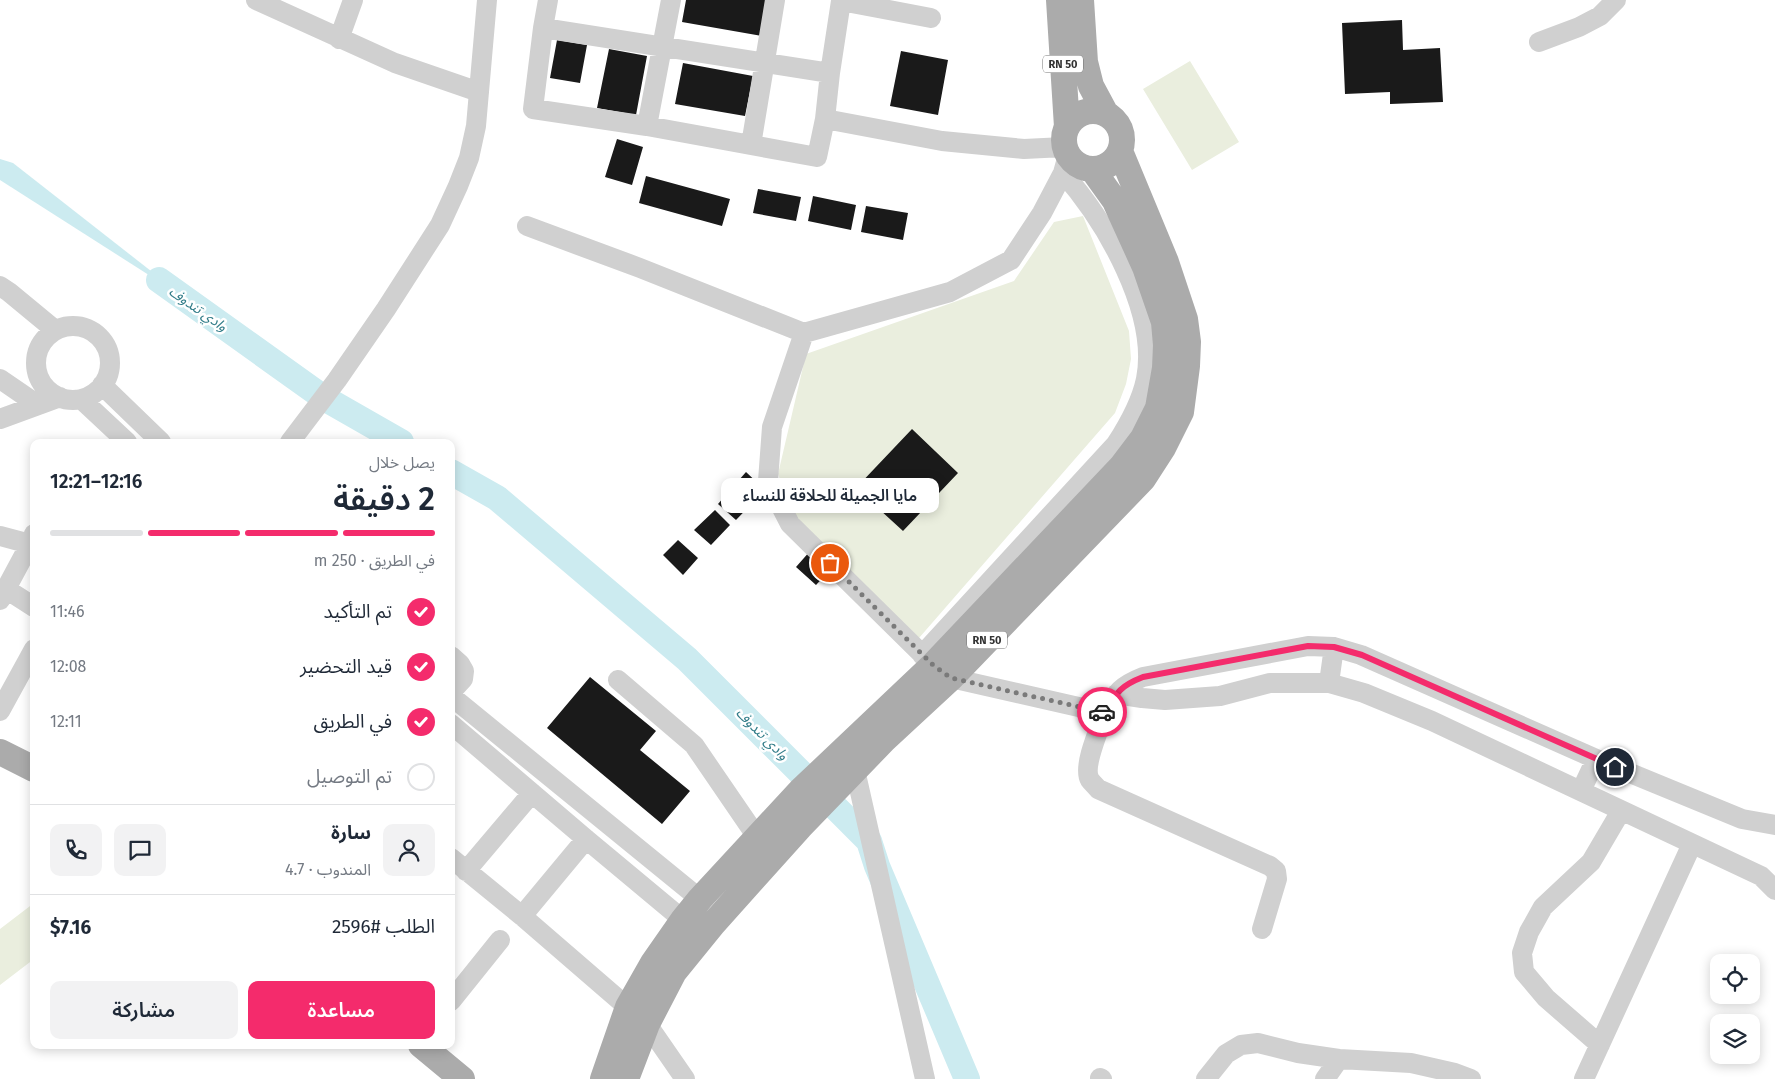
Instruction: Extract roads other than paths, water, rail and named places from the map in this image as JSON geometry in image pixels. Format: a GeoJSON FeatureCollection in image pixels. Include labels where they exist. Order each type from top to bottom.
{"type":"FeatureCollection","features":[{"type":"Feature","properties":{"kind":"main road","name":"RN 50"},"geometry":{"type":"LineString","coordinates":[[1059,0],[1065,151]]}},
{"type":"Feature","properties":{"kind":"main road","name":"RN 50"},"geometry":{"type":"LineString","coordinates":[[1082,0],[1085,62],[1091,86],[1106,114]]}},
{"type":"Feature","properties":{"kind":"main road"},"geometry":{"type":"LineString","coordinates":[[1088,111],[1106,114],[1113,119],[1122,134],[1120,151],[1108,165],[1092,169],[1082,167],[1074,162],[1065,151],[1072,120],[1079,114],[1088,111]]}},
{"type":"Feature","properties":{"kind":"main road","name":"RN 50"},"geometry":{"type":"LineString","coordinates":[[626,1079],[647,1024],[674,972],[693,928],[700,899],[800,791],[935,666],[1143,479],[1163,448],[1180,412],[1187,366],[1188,342],[1185,318],[1166,262],[1120,151]]}},
{"type":"Feature","properties":{"kind":"main road","name":"RN 50"},"geometry":{"type":"LineString","coordinates":[[603,1079],[628,1006],[653,963],[800,827],[884,740],[935,666],[1121,467],[1143,438],[1158,408],[1165,368],[1164,322],[1145,267],[1115,201],[1092,169]]}},
{"type":"Feature","properties":{"kind":"main road"},"geometry":{"type":"LineString","coordinates":[[0,752],[30,766]]}},
{"type":"Feature","properties":{"kind":"main road"},"geometry":{"type":"LineString","coordinates":[[426,1049],[462,1079]]}},
{"type":"Feature","properties":{"kind":"street"},"geometry":{"type":"LineString","coordinates":[[256,0],[395,63],[479,92]]}},
{"type":"Feature","properties":{"kind":"street"},"geometry":{"type":"LineString","coordinates":[[339,38],[353,0]]}},
{"type":"Feature","properties":{"kind":"street"},"geometry":{"type":"LineString","coordinates":[[292,439],[337,380],[386,309],[440,225],[458,186],[469,158],[476,126],[487,0]]}},
{"type":"Feature","properties":{"kind":"street"},"geometry":{"type":"LineString","coordinates":[[548,0],[533,109],[647,126],[817,158],[825,119],[838,1],[931,18]]}},
{"type":"Feature","properties":{"kind":"street"},"geometry":{"type":"LineString","coordinates":[[647,126],[670,0]]}},
{"type":"Feature","properties":{"kind":"street"},"geometry":{"type":"LineString","coordinates":[[751,145],[775,0]]}},
{"type":"Feature","properties":{"kind":"street"},"geometry":{"type":"LineString","coordinates":[[1539,42],[1600,16],[1616,0]]}},
{"type":"Feature","properties":{"kind":"street"},"geometry":{"type":"LineString","coordinates":[[543,28],[830,73]]}},
{"type":"Feature","properties":{"kind":"street"},"geometry":{"type":"LineString","coordinates":[[825,119],[942,141],[1065,151]]}},
{"type":"Feature","properties":{"kind":"street"},"geometry":{"type":"LineString","coordinates":[[527,226],[640,268],[804,333],[950,292],[1011,260],[1042,213],[1065,151]]}},
{"type":"Feature","properties":{"kind":"street"},"geometry":{"type":"LineString","coordinates":[[935,666],[1116,444],[1134,417],[1146,378],[1148,343],[1137,296],[1110,236],[1089,205],[1065,151]]}},
{"type":"Feature","properties":{"kind":"street"},"geometry":{"type":"LineString","coordinates":[[0,286],[55,330]]}},
{"type":"Feature","properties":{"kind":"street"},"geometry":{"type":"LineString","coordinates":[[67,326],[79,326],[91,330],[101,338],[107,349],[110,361],[108,374],[102,385],[97,391],[82,399],[60,398],[49,392],[41,382],[36,371],[35,359],[38,347],[45,337],[55,330],[67,326]]}},
{"type":"Feature","properties":{"kind":"street"},"geometry":{"type":"LineString","coordinates":[[804,333],[772,427],[768,481],[790,524],[935,666],[1105,713]]}},
{"type":"Feature","properties":{"kind":"street"},"geometry":{"type":"LineString","coordinates":[[0,379],[38,405]]}},
{"type":"Feature","properties":{"kind":"street"},"geometry":{"type":"LineString","coordinates":[[102,385],[158,439]]}},
{"type":"Feature","properties":{"kind":"street"},"geometry":{"type":"LineString","coordinates":[[0,419],[60,398]]}},
{"type":"Feature","properties":{"kind":"street"},"geometry":{"type":"LineString","coordinates":[[82,399],[124,439]]}},
{"type":"Feature","properties":{"kind":"street"},"geometry":{"type":"LineString","coordinates":[[0,536],[30,539]]}},
{"type":"Feature","properties":{"kind":"street"},"geometry":{"type":"LineString","coordinates":[[30,543],[3,594],[30,605]]}},
{"type":"Feature","properties":{"kind":"street"},"geometry":{"type":"LineString","coordinates":[[1262,930],[1277,879],[1276,872],[1270,866],[1098,789],[1090,780],[1088,769],[1090,757],[1105,713],[1116,694],[1126,684],[1143,677],[1308,646],[1334,647],[1362,655],[1596,759],[1742,819],[1775,825]]}},
{"type":"Feature","properties":{"kind":"street"},"geometry":{"type":"LineString","coordinates":[[1329,683],[1334,647]]}},
{"type":"Feature","properties":{"kind":"street"},"geometry":{"type":"LineString","coordinates":[[0,711],[30,656]]}},
{"type":"Feature","properties":{"kind":"street"},"geometry":{"type":"LineString","coordinates":[[455,660],[464,671],[462,679],[455,687]]}},
{"type":"Feature","properties":{"kind":"street"},"geometry":{"type":"LineString","coordinates":[[618,680],[694,745],[757,837]]}},
{"type":"Feature","properties":{"kind":"street"},"geometry":{"type":"LineString","coordinates":[[1116,694],[1165,700],[1220,696],[1270,684],[1329,683],[1364,693],[1432,721],[1761,876],[1775,890]]}},
{"type":"Feature","properties":{"kind":"street"},"geometry":{"type":"LineString","coordinates":[[455,699],[700,899]]}},
{"type":"Feature","properties":{"kind":"street"},"geometry":{"type":"LineString","coordinates":[[455,727],[693,928]]}},
{"type":"Feature","properties":{"kind":"street"},"geometry":{"type":"LineString","coordinates":[[1581,791],[1596,759]]}},
{"type":"Feature","properties":{"kind":"street"},"geometry":{"type":"LineString","coordinates":[[855,770],[925,1079]]}},
{"type":"Feature","properties":{"kind":"street"},"geometry":{"type":"LineString","coordinates":[[532,793],[459,864],[647,1024],[685,1079]]}},
{"type":"Feature","properties":{"kind":"street"},"geometry":{"type":"LineString","coordinates":[[1600,1045],[1546,998],[1524,972],[1522,953],[1529,932],[1543,908],[1591,862],[1622,811]]}},
{"type":"Feature","properties":{"kind":"street"},"geometry":{"type":"LineString","coordinates":[[522,916],[586,839]]}},
{"type":"Feature","properties":{"kind":"street"},"geometry":{"type":"LineString","coordinates":[[1584,1079],[1692,844]]}},
{"type":"Feature","properties":{"kind":"street"},"geometry":{"type":"LineString","coordinates":[[455,996],[500,940]]}},
{"type":"Feature","properties":{"kind":"street"},"geometry":{"type":"LineString","coordinates":[[1206,1079],[1226,1054],[1241,1045],[1258,1044],[1298,1053],[1339,1059],[1411,1063],[1456,1073],[1471,1079]]}},
{"type":"Feature","properties":{"kind":"street"},"geometry":{"type":"LineString","coordinates":[[1324,1079],[1339,1059]]}},
{"type":"Feature","properties":{"kind":"water"},"geometry":{"type":"Polygon","coordinates":[[[0,159],[13,163],[188,300],[0,180],[0,159]]]}},
{"type":"Feature","properties":{"kind":"waterway","name":"وادي تندوف"},"geometry":{"type":"LineString","coordinates":[[159,280],[324,398],[396,439]]}},
{"type":"Feature","properties":{"kind":"waterway","name":"وادي تندوف"},"geometry":{"type":"LineString","coordinates":[[455,474],[497,498],[687,659],[869,841],[877,866],[967,1079]]}},
{"type":"Feature","properties":{"kind":"place","name":"مايا الجميلة للحلاقة للنساء"},"geometry":{"type":"Point","coordinates":[830,563]}}]}
